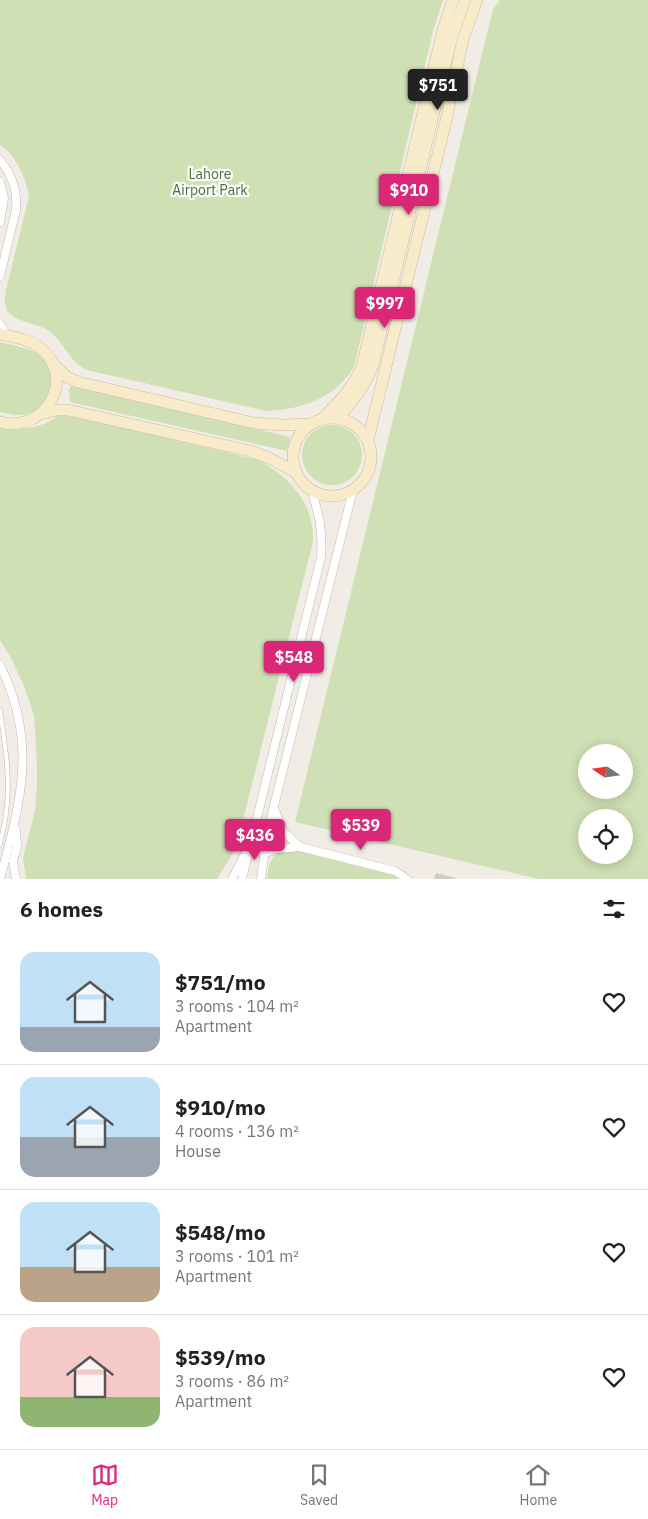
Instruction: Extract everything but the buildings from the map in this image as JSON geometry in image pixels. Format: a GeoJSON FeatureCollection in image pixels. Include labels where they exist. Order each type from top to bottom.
{"type":"FeatureCollection","features":[{"type":"Feature","properties":{"kind":"street"},"geometry":{"type":"LineString","coordinates":[[323,418],[338,418],[356,425],[368,440],[371,449],[370,468],[366,477],[353,490],[336,496],[323,495],[303,483],[296,473],[293,463],[293,452],[296,441],[302,432],[310,424],[323,418],[348,392],[362,366],[443,30],[454,0]]}},
{"type":"Feature","properties":{"kind":"street"},"geometry":{"type":"LineString","coordinates":[[338,418],[360,392],[373,364],[453,33],[465,0]]}},
{"type":"Feature","properties":{"kind":"street"},"geometry":{"type":"LineString","coordinates":[[368,440],[444,130],[463,39],[477,0]]}},
{"type":"Feature","properties":{"kind":"street"},"geometry":{"type":"LineString","coordinates":[[0,160],[11,176],[16,189],[17,199],[0,276]]}},
{"type":"Feature","properties":{"kind":"street"},"geometry":{"type":"LineString","coordinates":[[0,182],[4,198],[0,222]]}},
{"type":"Feature","properties":{"kind":"street"},"geometry":{"type":"LineString","coordinates":[[0,324],[4,335],[34,344],[72,380],[254,423],[310,424]]}},
{"type":"Feature","properties":{"kind":"street"},"geometry":{"type":"LineString","coordinates":[[0,422],[12,425],[22,424],[41,414],[50,403],[55,389],[56,374],[53,364]]}},
{"type":"Feature","properties":{"kind":"street"},"geometry":{"type":"LineString","coordinates":[[41,414],[57,410],[68,410],[240,449],[269,458],[296,473]]}},
{"type":"Feature","properties":{"kind":"street"},"geometry":{"type":"LineString","coordinates":[[242,879],[321,557],[323,538],[321,521],[312,490]]}},
{"type":"Feature","properties":{"kind":"street"},"geometry":{"type":"LineString","coordinates":[[261,879],[263,854],[353,490]]}},
{"type":"Feature","properties":{"kind":"street"},"geometry":{"type":"LineString","coordinates":[[0,665],[15,701],[23,744],[22,784],[16,820],[0,879]]}},
{"type":"Feature","properties":{"kind":"street"},"geometry":{"type":"LineString","coordinates":[[274,808],[283,831],[300,847]]}},
{"type":"Feature","properties":{"kind":"street"},"geometry":{"type":"LineString","coordinates":[[16,820],[16,847],[13,867],[16,879]]}},
{"type":"Feature","properties":{"kind":"street"},"geometry":{"type":"LineString","coordinates":[[232,879],[242,863],[255,831]]}},
{"type":"Feature","properties":{"kind":"street"},"geometry":{"type":"LineString","coordinates":[[263,854],[287,847],[300,847],[395,871],[407,879]]}},
{"type":"Feature","properties":{"kind":"lane"},"geometry":{"type":"LineString","coordinates":[[0,710],[7,753],[8,783],[6,814],[0,844]]}},
{"type":"Feature","properties":{"kind":"green space","name":"Lahore Airport Park"},"geometry":{"type":"Polygon","coordinates":[[[0,0],[443,0],[433,31],[354,367],[337,387],[305,405],[266,411],[87,370],[71,357],[49,331],[18,319],[9,313],[5,305],[6,290],[29,196],[25,180],[17,163],[8,151],[0,145],[0,0]]]}},
{"type":"Feature","properties":{"kind":"green space"},"geometry":{"type":"Polygon","coordinates":[[[500,0],[648,0],[648,879],[539,879],[295,822],[493,9],[500,0]]]}},
{"type":"Feature","properties":{"kind":"green space"},"geometry":{"type":"Polygon","coordinates":[[[0,342],[36,353],[46,362],[50,370],[51,387],[48,395],[38,409],[30,413],[19,415],[0,412],[0,342]]]}},
{"type":"Feature","properties":{"kind":"green space"},"geometry":{"type":"Polygon","coordinates":[[[71,386],[290,437],[287,451],[70,402],[69,390],[71,386]]]}},
{"type":"Feature","properties":{"kind":"green space"},"geometry":{"type":"Polygon","coordinates":[[[61,415],[71,415],[258,460],[289,482],[304,501],[309,512],[313,538],[311,550],[236,848],[217,879],[26,879],[23,858],[35,811],[37,765],[34,715],[24,686],[0,640],[0,425],[29,428],[46,423],[61,415]]]}},
{"type":"Feature","properties":{"kind":"green space"},"geometry":{"type":"Polygon","coordinates":[[[326,425],[338,425],[349,430],[357,438],[362,449],[360,467],[349,480],[338,485],[326,485],[315,480],[307,472],[302,461],[302,449],[307,438],[315,430],[326,425]]]}},
{"type":"Feature","properties":{"kind":"green space"},"geometry":{"type":"Polygon","coordinates":[[[288,848],[395,873],[403,879],[267,879],[274,856],[288,848]]]}}]}
